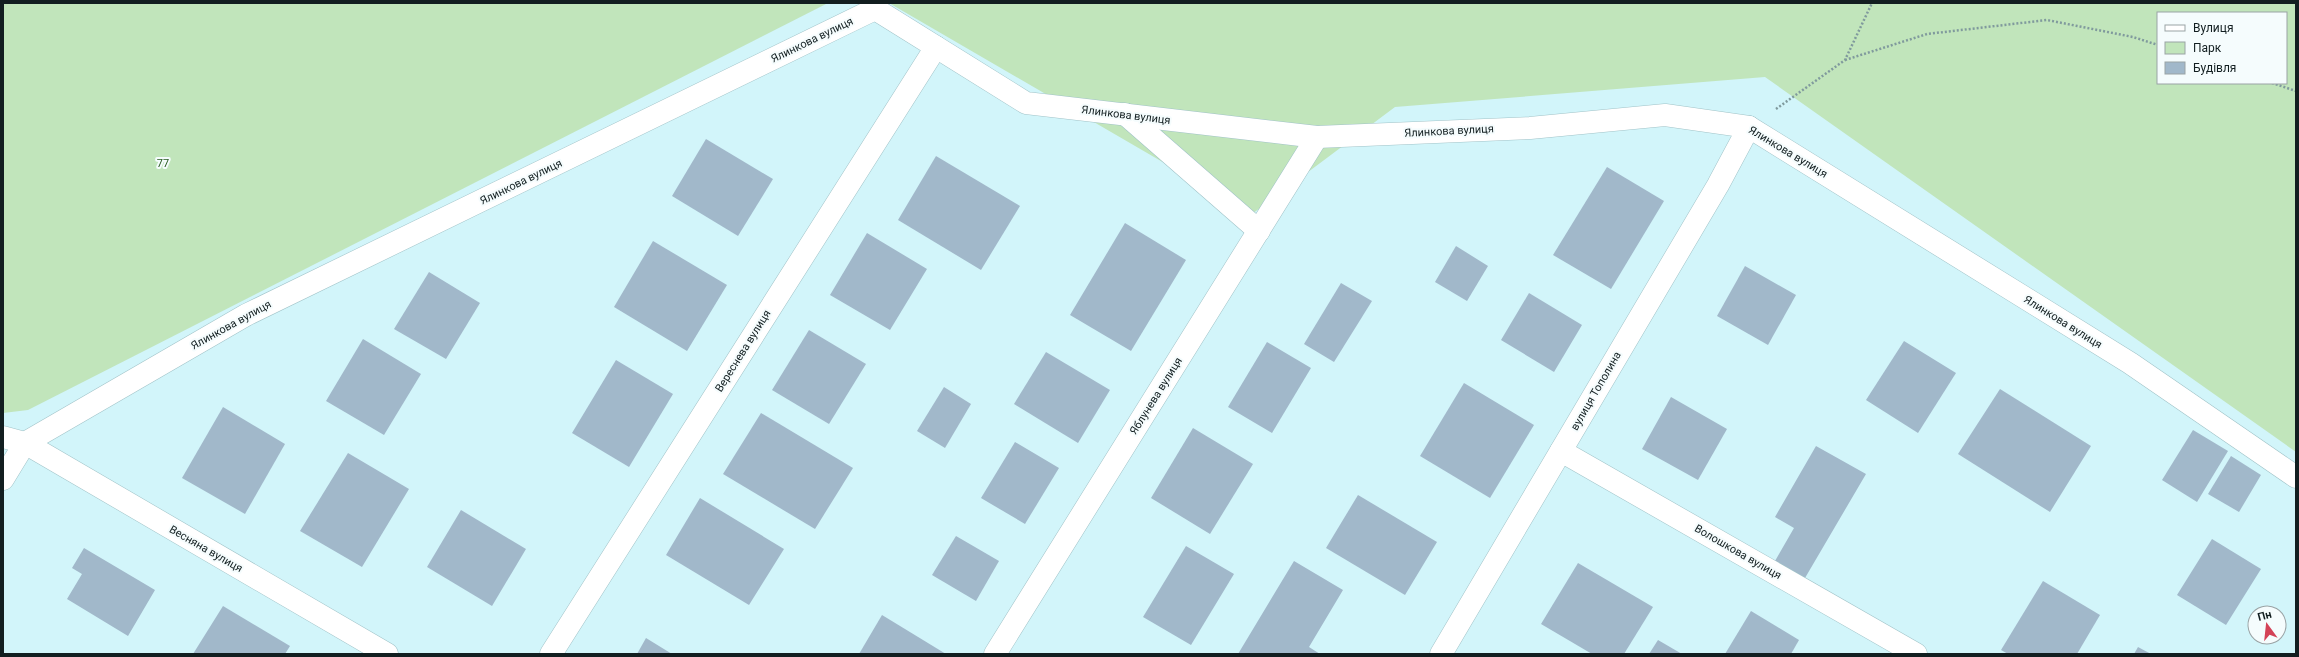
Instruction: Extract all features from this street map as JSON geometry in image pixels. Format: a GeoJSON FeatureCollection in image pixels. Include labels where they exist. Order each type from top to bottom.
{"type":"FeatureCollection","features":[{"type":"Feature","properties":{"kind":"street","name":"Ялинкова вулиця"},"geometry":{"type":"LineString","coordinates":[[3,479],[25,443],[246,315],[875,10],[1026,103],[1317,137],[1530,128],[1665,115],[1749,127],[2130,363],[2296,477]]}},
{"type":"Feature","properties":{"kind":"street","name":"Вереснева вулиця"},"geometry":{"type":"LineString","coordinates":[[551,654],[936,47]]}},
{"type":"Feature","properties":{"kind":"street"},"geometry":{"type":"LineString","coordinates":[[1125,114],[1258,231]]}},
{"type":"Feature","properties":{"kind":"street","name":"вулиця Тополина"},"geometry":{"type":"LineString","coordinates":[[1441,654],[1718,185],[1749,127]]}},
{"type":"Feature","properties":{"kind":"street","name":"Яблунева вулиця"},"geometry":{"type":"LineString","coordinates":[[995,654],[1317,137]]}},
{"type":"Feature","properties":{"kind":"street","name":"Весняна вулиця"},"geometry":{"type":"LineString","coordinates":[[3,437],[25,443],[387,654]]}},
{"type":"Feature","properties":{"kind":"street","name":"Волошкова вулиця"},"geometry":{"type":"LineString","coordinates":[[1561,451],[1916,654]]}},
{"type":"Feature","properties":{"kind":"path"},"geometry":{"type":"LineString","coordinates":[[1845,60],[1872,3]]}},
{"type":"Feature","properties":{"kind":"path"},"geometry":{"type":"LineString","coordinates":[[1749,127],[1845,60],[1927,34],[2047,20],[2133,37],[2157,45]]}},
{"type":"Feature","properties":{"kind":"path"},"geometry":{"type":"LineString","coordinates":[[2275,84],[2296,91]]}},
{"type":"Feature","properties":{"kind":"green space","name":"77"},"geometry":{"type":"Polygon","coordinates":[[[3,3],[828,3],[28,410],[3,413],[3,3]]]}},
{"type":"Feature","properties":{"kind":"green space"},"geometry":{"type":"Polygon","coordinates":[[[889,3],[2296,3],[2296,452],[1765,77],[1395,107],[1252,214],[889,3]]]}},
{"type":"Feature","properties":{"kind":"building"},"geometry":{"type":"Polygon","coordinates":[[[706,139],[773,179],[738,236],[672,196],[706,139]]]}},
{"type":"Feature","properties":{"kind":"building"},"geometry":{"type":"Polygon","coordinates":[[[936,156],[1020,206],[981,270],[898,220],[936,156]]]}},
{"type":"Feature","properties":{"kind":"building"},"geometry":{"type":"Polygon","coordinates":[[[1607,167],[1664,201],[1611,289],[1553,255],[1607,167]]]}},
{"type":"Feature","properties":{"kind":"building"},"geometry":{"type":"Polygon","coordinates":[[[1125,223],[1186,260],[1131,351],[1070,315],[1125,223]]]}},
{"type":"Feature","properties":{"kind":"building"},"geometry":{"type":"Polygon","coordinates":[[[867,233],[927,269],[890,330],[830,295],[867,233]]]}},
{"type":"Feature","properties":{"kind":"building"},"geometry":{"type":"Polygon","coordinates":[[[653,241],[727,285],[687,351],[614,307],[653,241]]]}},
{"type":"Feature","properties":{"kind":"building"},"geometry":{"type":"Polygon","coordinates":[[[1456,246],[1488,266],[1467,301],[1435,282],[1456,246]]]}},
{"type":"Feature","properties":{"kind":"building"},"geometry":{"type":"Polygon","coordinates":[[[1745,266],[1796,295],[1768,345],[1717,316],[1745,266]]]}},
{"type":"Feature","properties":{"kind":"building"},"geometry":{"type":"Polygon","coordinates":[[[429,272],[480,303],[446,359],[394,329],[429,272]]]}},
{"type":"Feature","properties":{"kind":"building"},"geometry":{"type":"Polygon","coordinates":[[[1341,283],[1372,301],[1334,362],[1304,344],[1341,283]]]}},
{"type":"Feature","properties":{"kind":"building"},"geometry":{"type":"Polygon","coordinates":[[[1529,293],[1582,325],[1554,372],[1501,340],[1529,293]]]}},
{"type":"Feature","properties":{"kind":"building"},"geometry":{"type":"Polygon","coordinates":[[[809,330],[866,364],[829,424],[772,390],[809,330]]]}},
{"type":"Feature","properties":{"kind":"building"},"geometry":{"type":"Polygon","coordinates":[[[363,339],[421,374],[384,435],[326,401],[363,339]]]}},
{"type":"Feature","properties":{"kind":"building"},"geometry":{"type":"Polygon","coordinates":[[[1904,341],[1956,373],[1918,433],[1866,400],[1904,341]]]}},
{"type":"Feature","properties":{"kind":"building"},"geometry":{"type":"Polygon","coordinates":[[[1267,342],[1311,368],[1272,433],[1228,407],[1267,342]]]}},
{"type":"Feature","properties":{"kind":"building"},"geometry":{"type":"Polygon","coordinates":[[[1046,352],[1110,390],[1078,443],[1014,404],[1046,352]]]}},
{"type":"Feature","properties":{"kind":"building"},"geometry":{"type":"Polygon","coordinates":[[[616,360],[673,394],[629,467],[572,433],[616,360]]]}},
{"type":"Feature","properties":{"kind":"building"},"geometry":{"type":"Polygon","coordinates":[[[1464,383],[1534,425],[1490,498],[1420,456],[1464,383]]]}},
{"type":"Feature","properties":{"kind":"building"},"geometry":{"type":"Polygon","coordinates":[[[944,387],[971,404],[945,448],[917,431],[944,387]]]}},
{"type":"Feature","properties":{"kind":"building"},"geometry":{"type":"Polygon","coordinates":[[[2000,389],[2091,446],[2050,512],[1958,454],[2000,389]]]}},
{"type":"Feature","properties":{"kind":"building"},"geometry":{"type":"Polygon","coordinates":[[[1671,397],[1727,429],[1698,480],[1642,449],[1671,397]]]}},
{"type":"Feature","properties":{"kind":"building"},"geometry":{"type":"Polygon","coordinates":[[[223,407],[285,444],[245,514],[182,478],[223,407]]]}},
{"type":"Feature","properties":{"kind":"building"},"geometry":{"type":"Polygon","coordinates":[[[761,413],[853,468],[815,529],[723,474],[761,413]]]}},
{"type":"Feature","properties":{"kind":"building"},"geometry":{"type":"Polygon","coordinates":[[[1193,428],[1253,464],[1210,534],[1151,498],[1193,428]]]}},
{"type":"Feature","properties":{"kind":"building"},"geometry":{"type":"Polygon","coordinates":[[[2193,430],[2228,451],[2197,502],[2162,480],[2193,430]]]}},
{"type":"Feature","properties":{"kind":"building"},"geometry":{"type":"Polygon","coordinates":[[[1015,442],[1059,468],[1025,524],[981,498],[1015,442]]]}},
{"type":"Feature","properties":{"kind":"building"},"geometry":{"type":"Polygon","coordinates":[[[1816,446],[1866,474],[1805,578],[1775,561],[1794,528],[1775,517],[1816,446]]]}},
{"type":"Feature","properties":{"kind":"building"},"geometry":{"type":"Polygon","coordinates":[[[348,453],[409,489],[362,567],[300,531],[348,453]]]}},
{"type":"Feature","properties":{"kind":"building"},"geometry":{"type":"Polygon","coordinates":[[[2231,456],[2261,475],[2239,512],[2208,494],[2231,456]]]}},
{"type":"Feature","properties":{"kind":"building"},"geometry":{"type":"Polygon","coordinates":[[[1358,495],[1437,542],[1405,595],[1326,548],[1358,495]]]}},
{"type":"Feature","properties":{"kind":"building"},"geometry":{"type":"Polygon","coordinates":[[[700,498],[784,549],[749,605],[666,555],[700,498]]]}},
{"type":"Feature","properties":{"kind":"building"},"geometry":{"type":"Polygon","coordinates":[[[461,510],[526,549],[492,606],[427,567],[461,510]]]}},
{"type":"Feature","properties":{"kind":"building"},"geometry":{"type":"Polygon","coordinates":[[[956,536],[999,561],[976,601],[932,575],[956,536]]]}},
{"type":"Feature","properties":{"kind":"building"},"geometry":{"type":"Polygon","coordinates":[[[2212,539],[2261,569],[2226,625],[2177,595],[2212,539]]]}},
{"type":"Feature","properties":{"kind":"building"},"geometry":{"type":"Polygon","coordinates":[[[1186,546],[1234,574],[1191,645],[1143,617],[1186,546]]]}},
{"type":"Feature","properties":{"kind":"building"},"geometry":{"type":"Polygon","coordinates":[[[84,548],[155,590],[128,636],[67,599],[82,574],[72,568],[84,548]]]}},
{"type":"Feature","properties":{"kind":"building"},"geometry":{"type":"Polygon","coordinates":[[[1294,561],[1343,590],[1309,647],[1320,654],[1238,654],[1294,561]]]}},
{"type":"Feature","properties":{"kind":"building"},"geometry":{"type":"Polygon","coordinates":[[[1578,563],[1653,607],[1624,654],[1592,654],[1541,624],[1578,563]]]}},
{"type":"Feature","properties":{"kind":"building"},"geometry":{"type":"Polygon","coordinates":[[[2043,581],[2100,615],[2077,654],[2008,654],[2001,650],[2043,581]]]}},
{"type":"Feature","properties":{"kind":"building"},"geometry":{"type":"Polygon","coordinates":[[[223,606],[290,646],[285,654],[193,654],[223,606]]]}},
{"type":"Feature","properties":{"kind":"building"},"geometry":{"type":"Polygon","coordinates":[[[1751,611],[1799,640],[1791,654],[1725,654],[1751,611]]]}},
{"type":"Feature","properties":{"kind":"building"},"geometry":{"type":"Polygon","coordinates":[[[882,615],[946,654],[859,654],[882,615]]]}},
{"type":"Feature","properties":{"kind":"building"},"geometry":{"type":"Polygon","coordinates":[[[646,638],[672,654],[637,654],[646,638]]]}},
{"type":"Feature","properties":{"kind":"building"},"geometry":{"type":"Polygon","coordinates":[[[1658,640],[1682,654],[1649,654],[1658,640]]]}},
{"type":"Feature","properties":{"kind":"building"},"geometry":{"type":"Polygon","coordinates":[[[2138,647],[2151,654],[2134,654],[2138,647]]]}}]}
